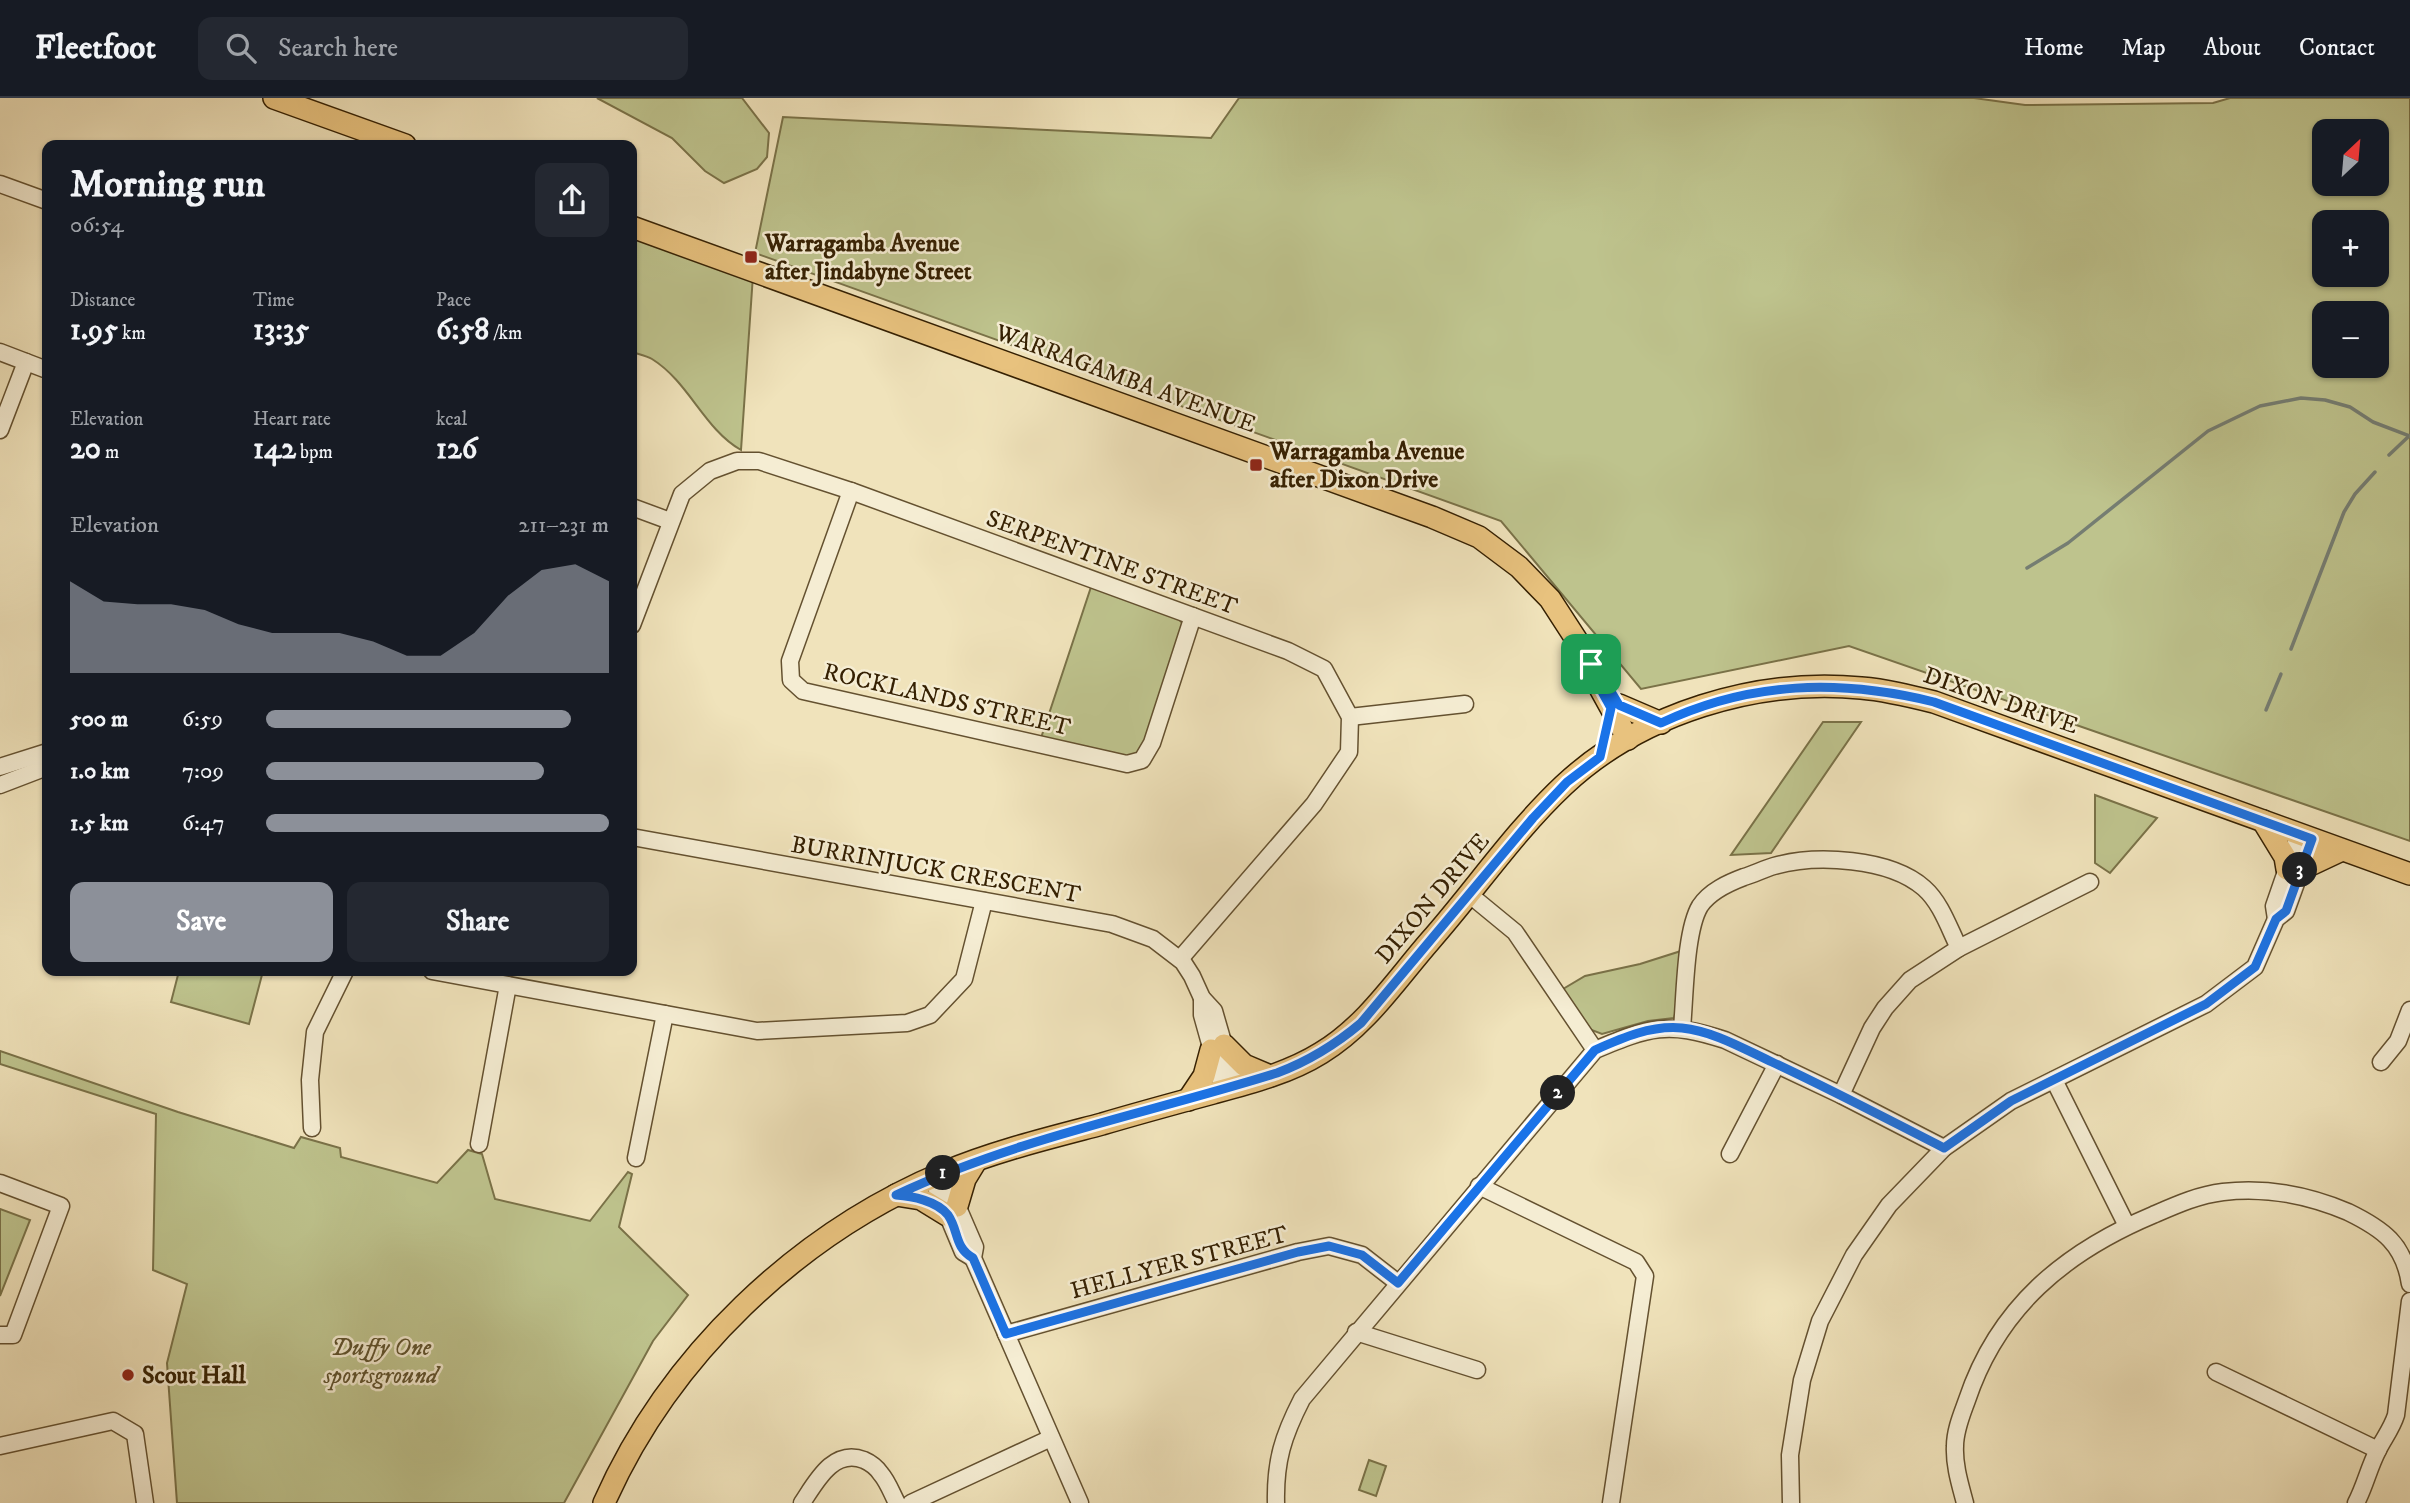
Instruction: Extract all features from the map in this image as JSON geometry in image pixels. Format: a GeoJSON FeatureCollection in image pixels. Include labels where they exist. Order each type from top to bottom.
{"type":"FeatureCollection","features":[{"type":"Feature","properties":{"kind":"main road"},"geometry":{"type":"LineString","coordinates":[[274,98],[347,124],[375,140]]}},
{"type":"Feature","properties":{"kind":"main road","name":"WARRAGAMBA AVENUE"},"geometry":{"type":"LineString","coordinates":[[637,229],[1419,512],[1479,537],[1519,567],[1550,599],[1632,737]]}},
{"type":"Feature","properties":{"kind":"main road","name":"DIXON DRIVE"},"geometry":{"type":"LineString","coordinates":[[604,1503],[629,1452],[683,1372],[750,1300],[807,1251],[842,1226],[937,1175],[1015,1147],[1269,1076],[1321,1053],[1361,1023],[1541,809],[1567,782],[1632,737],[1706,704],[1782,689],[1850,687],[1889,691],[1934,702],[2410,874]]}},
{"type":"Feature","properties":{"kind":"main road"},"geometry":{"type":"LineString","coordinates":[[1600,757],[1615,707],[1661,723]]}},
{"type":"Feature","properties":{"kind":"main road"},"geometry":{"type":"LineString","coordinates":[[2263,821],[2293,871],[2342,850]]}},
{"type":"Feature","properties":{"kind":"main road"},"geometry":{"type":"LineString","coordinates":[[1188,1100],[1218,1048],[1244,1065],[1269,1076]]}},
{"type":"Feature","properties":{"kind":"main road"},"geometry":{"type":"LineString","coordinates":[[896,1195],[921,1199],[952,1210],[976,1161]]}},
{"type":"Feature","properties":{"kind":"street"},"geometry":{"type":"LineString","coordinates":[[0,184],[42,199]]}},
{"type":"Feature","properties":{"kind":"street"},"geometry":{"type":"LineString","coordinates":[[0,352],[42,368]]}},
{"type":"Feature","properties":{"kind":"street"},"geometry":{"type":"LineString","coordinates":[[0,430],[26,362]]}},
{"type":"Feature","properties":{"kind":"street","name":"SERPENTINE STREET"},"geometry":{"type":"LineString","coordinates":[[637,611],[682,494],[710,471],[737,461],[759,461],[851,491],[1288,650],[1324,668],[1350,717],[1349,752],[1314,804],[1180,959]]}},
{"type":"Feature","properties":{"kind":"street","name":"ROCKLANDS STREET"},"geometry":{"type":"LineString","coordinates":[[851,491],[790,661],[791,680],[803,691],[1127,764],[1142,760],[1152,743],[1193,616]]}},
{"type":"Feature","properties":{"kind":"street"},"geometry":{"type":"LineString","coordinates":[[637,510],[670,521]]}},
{"type":"Feature","properties":{"kind":"street"},"geometry":{"type":"LineString","coordinates":[[1350,717],[1465,704]]}},
{"type":"Feature","properties":{"kind":"street"},"geometry":{"type":"LineString","coordinates":[[0,767],[42,754]]}},
{"type":"Feature","properties":{"kind":"street"},"geometry":{"type":"LineString","coordinates":[[0,785],[42,768]]}},
{"type":"Feature","properties":{"kind":"street"},"geometry":{"type":"LineString","coordinates":[[1791,1503],[1790,1455],[1802,1380],[1820,1321],[1854,1255],[1889,1205],[1944,1148],[2011,1101],[2206,1004],[2255,967],[2276,919],[2274,906],[2293,871],[2305,836]]}},
{"type":"Feature","properties":{"kind":"street","name":"BURRINJUCK CRESCENT"},"geometry":{"type":"LineString","coordinates":[[637,838],[1133,930],[1153,939],[1180,959],[1192,976],[1202,998],[1202,1015],[1218,1048],[1229,1088]]}},
{"type":"Feature","properties":{"kind":"street"},"geometry":{"type":"LineString","coordinates":[[1682,1028],[1692,925],[1700,906],[1711,894],[1730,883],[1776,866],[1816,860],[1856,862],[1884,868],[1907,878],[1924,888],[1939,907],[1959,948]]}},
{"type":"Feature","properties":{"kind":"street"},"geometry":{"type":"LineString","coordinates":[[1841,1095],[1872,1028],[1885,1008],[1916,975],[1959,948],[2090,882]]}},
{"type":"Feature","properties":{"kind":"street"},"geometry":{"type":"LineString","coordinates":[[1470,895],[1515,932],[1595,1050]]}},
{"type":"Feature","properties":{"kind":"street"},"geometry":{"type":"LineString","coordinates":[[459,976],[757,1031],[907,1023],[930,1015],[964,979],[984,901]]}},
{"type":"Feature","properties":{"kind":"street"},"geometry":{"type":"LineString","coordinates":[[312,1128],[310,1080],[315,1032],[343,976]]}},
{"type":"Feature","properties":{"kind":"street"},"geometry":{"type":"LineString","coordinates":[[479,1144],[508,985]]}},
{"type":"Feature","properties":{"kind":"street"},"geometry":{"type":"LineString","coordinates":[[2381,1062],[2398,1041],[2410,1010]]}},
{"type":"Feature","properties":{"kind":"street"},"geometry":{"type":"LineString","coordinates":[[636,1158],[665,1014]]}},
{"type":"Feature","properties":{"kind":"street"},"geometry":{"type":"LineString","coordinates":[[1276,1503],[1279,1452],[1302,1399],[1595,1050],[1634,1033],[1661,1028],[1682,1028],[1725,1040],[1944,1148]]}},
{"type":"Feature","properties":{"kind":"street"},"geometry":{"type":"LineString","coordinates":[[1730,1154],[1777,1064]]}},
{"type":"Feature","properties":{"kind":"street"},"geometry":{"type":"LineString","coordinates":[[2054,1080],[2127,1226]]}},
{"type":"Feature","properties":{"kind":"street"},"geometry":{"type":"LineString","coordinates":[[937,1175],[952,1210],[963,1252],[973,1258],[1080,1503]]}},
{"type":"Feature","properties":{"kind":"street"},"geometry":{"type":"LineString","coordinates":[[0,1183],[61,1206],[13,1335],[0,1335]]}},
{"type":"Feature","properties":{"kind":"street"},"geometry":{"type":"LineString","coordinates":[[1479,1186],[1636,1262],[1645,1276],[1611,1503]]}},
{"type":"Feature","properties":{"kind":"street"},"geometry":{"type":"LineString","coordinates":[[1965,1503],[1957,1475],[1954,1445],[1972,1384],[1989,1348],[2024,1300],[2043,1281],[2079,1253],[2127,1226],[2195,1198],[2221,1192],[2265,1191],[2302,1196],[2329,1204],[2380,1230],[2398,1247],[2405,1259],[2410,1284]]}},
{"type":"Feature","properties":{"kind":"street"},"geometry":{"type":"LineString","coordinates":[[2398,1247],[2410,1234]]}},
{"type":"Feature","properties":{"kind":"street","name":"HELLYER STREET"},"geometry":{"type":"LineString","coordinates":[[1006,1334],[1285,1255],[1329,1246],[1362,1255],[1398,1283]]}},
{"type":"Feature","properties":{"kind":"street"},"geometry":{"type":"LineString","coordinates":[[2356,1503],[2396,1415],[2407,1359],[2410,1301]]}},
{"type":"Feature","properties":{"kind":"street"},"geometry":{"type":"LineString","coordinates":[[1356,1332],[1477,1370]]}},
{"type":"Feature","properties":{"kind":"street"},"geometry":{"type":"LineString","coordinates":[[2216,1371],[2378,1450]]}},
{"type":"Feature","properties":{"kind":"street"},"geometry":{"type":"LineString","coordinates":[[0,1446],[113,1421],[135,1434],[145,1503]]}},
{"type":"Feature","properties":{"kind":"street"},"geometry":{"type":"LineString","coordinates":[[911,1503],[1052,1438]]}},
{"type":"Feature","properties":{"kind":"street"},"geometry":{"type":"LineString","coordinates":[[802,1503],[824,1470],[834,1462],[852,1458],[875,1466],[897,1503]]}},
{"type":"Feature","properties":{"kind":"green space"},"geometry":{"type":"Polygon","coordinates":[[[597,98],[742,98],[769,133],[767,157],[757,169],[724,183],[705,171],[672,138],[597,98]]]}},
{"type":"Feature","properties":{"kind":"green space"},"geometry":{"type":"Polygon","coordinates":[[[1239,98],[1974,98],[2025,105],[2213,103],[2230,98],[2410,98],[2410,841],[1849,646],[1641,689],[1501,521],[755,253],[783,117],[1211,138],[1239,98]]]}},
{"type":"Feature","properties":{"kind":"green space"},"geometry":{"type":"Polygon","coordinates":[[[637,234],[753,275],[741,450],[717,430],[676,380],[650,358],[637,354],[637,234]]]}},
{"type":"Feature","properties":{"kind":"green space"},"geometry":{"type":"Polygon","coordinates":[[[1091,587],[1177,617],[1184,625],[1142,748],[1135,755],[1125,758],[1041,738],[1091,587]]]}},
{"type":"Feature","properties":{"kind":"green space"},"geometry":{"type":"Polygon","coordinates":[[[1823,722],[1861,722],[1771,853],[1731,855],[1823,722]]]}},
{"type":"Feature","properties":{"kind":"green space"},"geometry":{"type":"Polygon","coordinates":[[[2095,795],[2157,818],[2110,873],[2095,863],[2095,795]]]}},
{"type":"Feature","properties":{"kind":"green space"},"geometry":{"type":"Polygon","coordinates":[[[1681,951],[1678,1003],[1674,1018],[1648,1021],[1602,1034],[1589,1029],[1563,989],[1585,976],[1640,964],[1681,951]]]}},
{"type":"Feature","properties":{"kind":"green space"},"geometry":{"type":"Polygon","coordinates":[[[178,976],[262,976],[249,1024],[171,1002],[178,976]]]}},
{"type":"Feature","properties":{"kind":"green space","name":"Duffy One sportsground"},"geometry":{"type":"Polygon","coordinates":[[[0,1051],[178,1112],[294,1148],[301,1137],[340,1148],[341,1157],[437,1183],[468,1150],[482,1154],[495,1199],[590,1221],[628,1172],[632,1174],[619,1227],[688,1295],[653,1341],[564,1503],[177,1503],[167,1363],[187,1284],[153,1270],[156,1114],[0,1064],[0,1051]]]}},
{"type":"Feature","properties":{"kind":"green space"},"geometry":{"type":"Polygon","coordinates":[[[0,1209],[30,1220],[0,1296],[0,1209]]]}},
{"type":"Feature","properties":{"kind":"green space"},"geometry":{"type":"Polygon","coordinates":[[[1369,1460],[1386,1466],[1376,1496],[1359,1490],[1369,1460]]]}},
{"type":"Feature","properties":{"kind":"waterway"},"geometry":{"type":"LineString","coordinates":[[2027,568],[2068,543],[2208,431],[2260,406],[2301,398],[2325,400],[2350,407],[2373,422],[2410,436]]}},
{"type":"Feature","properties":{"kind":"waterway"},"geometry":{"type":"LineString","coordinates":[[2389,455],[2409,436]]}},
{"type":"Feature","properties":{"kind":"waterway"},"geometry":{"type":"LineString","coordinates":[[2291,649],[2344,512],[2355,494],[2375,472]]}},
{"type":"Feature","properties":{"kind":"waterway"},"geometry":{"type":"LineString","coordinates":[[2266,710],[2281,674]]}},
{"type":"Feature","properties":{"kind":"place","name":"Warragamba Avenue after Jindabyne Street"},"geometry":{"type":"Point","coordinates":[751,257]}},
{"type":"Feature","properties":{"kind":"place","name":"Warragamba Avenue after Dixon Drive"},"geometry":{"type":"Point","coordinates":[1256,465]}},
{"type":"Feature","properties":{"kind":"place","name":"Scout Hall"},"geometry":{"type":"Point","coordinates":[128,1375]}},
{"type":"Feature","properties":{"kind":"route"},"geometry":{"type":"LineString","coordinates":[[1591,664],[1597,668],[1619,705],[1661,723],[1706,704],[1782,689],[1814,687],[1889,691],[1934,702],[2312,839],[2286,911],[2276,919],[2255,967],[2206,1004],[2011,1101],[1944,1148],[1725,1040],[1682,1028],[1661,1028],[1634,1033],[1595,1050],[1398,1283],[1362,1255],[1329,1246],[1298,1252],[1006,1334],[973,1258],[963,1252],[947,1214],[921,1199],[896,1195],[943,1173],[1015,1147],[1236,1087],[1277,1073],[1311,1059],[1338,1042],[1361,1023],[1533,818],[1567,782],[1600,757],[1611,708],[1590,670],[1591,664]]}}]}
